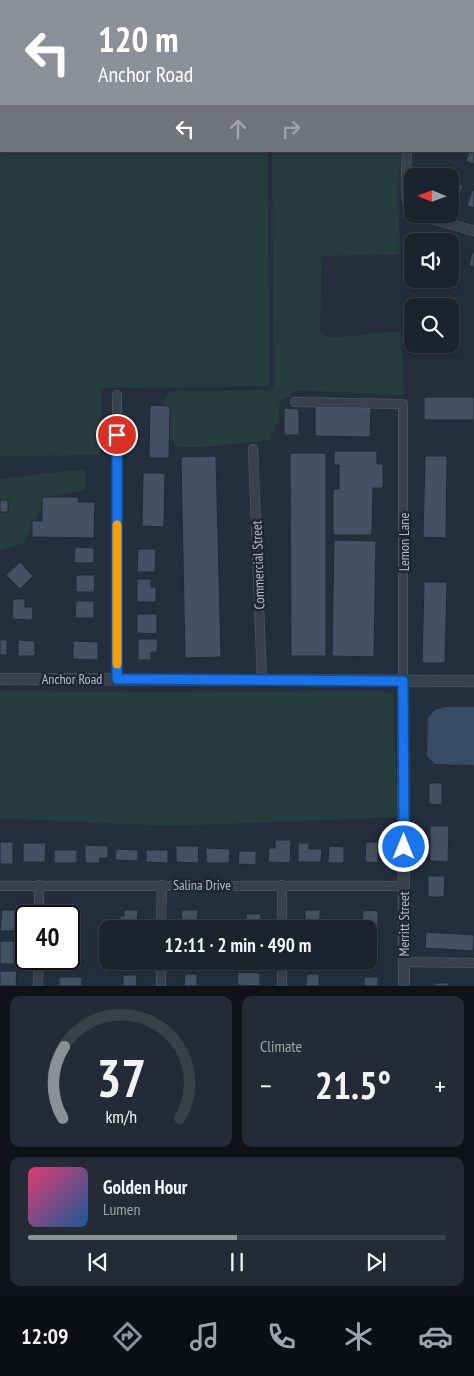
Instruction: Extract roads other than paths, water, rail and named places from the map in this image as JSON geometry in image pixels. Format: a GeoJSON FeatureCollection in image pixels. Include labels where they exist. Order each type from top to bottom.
{"type":"FeatureCollection","features":[{"type":"Feature","properties":{"kind":"street"},"geometry":{"type":"LineString","coordinates":[[407,152],[407,168]]}},
{"type":"Feature","properties":{"kind":"street"},"geometry":{"type":"LineString","coordinates":[[448,223],[474,231]]}},
{"type":"Feature","properties":{"kind":"street"},"geometry":{"type":"LineString","coordinates":[[117,395],[117,679]]}},
{"type":"Feature","properties":{"kind":"street","name":"Lemon Lane"},"geometry":{"type":"LineString","coordinates":[[295,402],[403,404],[403,681]]}},
{"type":"Feature","properties":{"kind":"street","name":"Commercial Street"},"geometry":{"type":"LineString","coordinates":[[253,448],[262,681]]}},
{"type":"Feature","properties":{"kind":"street","name":"Anchor Road"},"geometry":{"type":"LineString","coordinates":[[0,679],[474,681]]}},
{"type":"Feature","properties":{"kind":"street","name":"Merritt Street"},"geometry":{"type":"LineString","coordinates":[[403,681],[404,986]]}},
{"type":"Feature","properties":{"kind":"street"},"geometry":{"type":"LineString","coordinates":[[39,885],[39,905]]}},
{"type":"Feature","properties":{"kind":"street"},"geometry":{"type":"LineString","coordinates":[[161,920],[162,885]]}},
{"type":"Feature","properties":{"kind":"street"},"geometry":{"type":"LineString","coordinates":[[282,885],[282,920]]}},
{"type":"Feature","properties":{"kind":"street","name":"Salina Drive"},"geometry":{"type":"LineString","coordinates":[[0,886],[404,886]]}},
{"type":"Feature","properties":{"kind":"street"},"geometry":{"type":"LineString","coordinates":[[404,962],[474,962]]}},
{"type":"Feature","properties":{"kind":"street"},"geometry":{"type":"LineString","coordinates":[[38,970],[38,986]]}},
{"type":"Feature","properties":{"kind":"street"},"geometry":{"type":"LineString","coordinates":[[161,970],[161,986]]}},
{"type":"Feature","properties":{"kind":"street"},"geometry":{"type":"LineString","coordinates":[[282,970],[282,986]]}},
{"type":"Feature","properties":{"kind":"water"},"geometry":{"type":"Polygon","coordinates":[[[446,707],[474,707],[474,765],[435,764],[427,756],[428,718],[435,710],[446,707]]]}}]}
